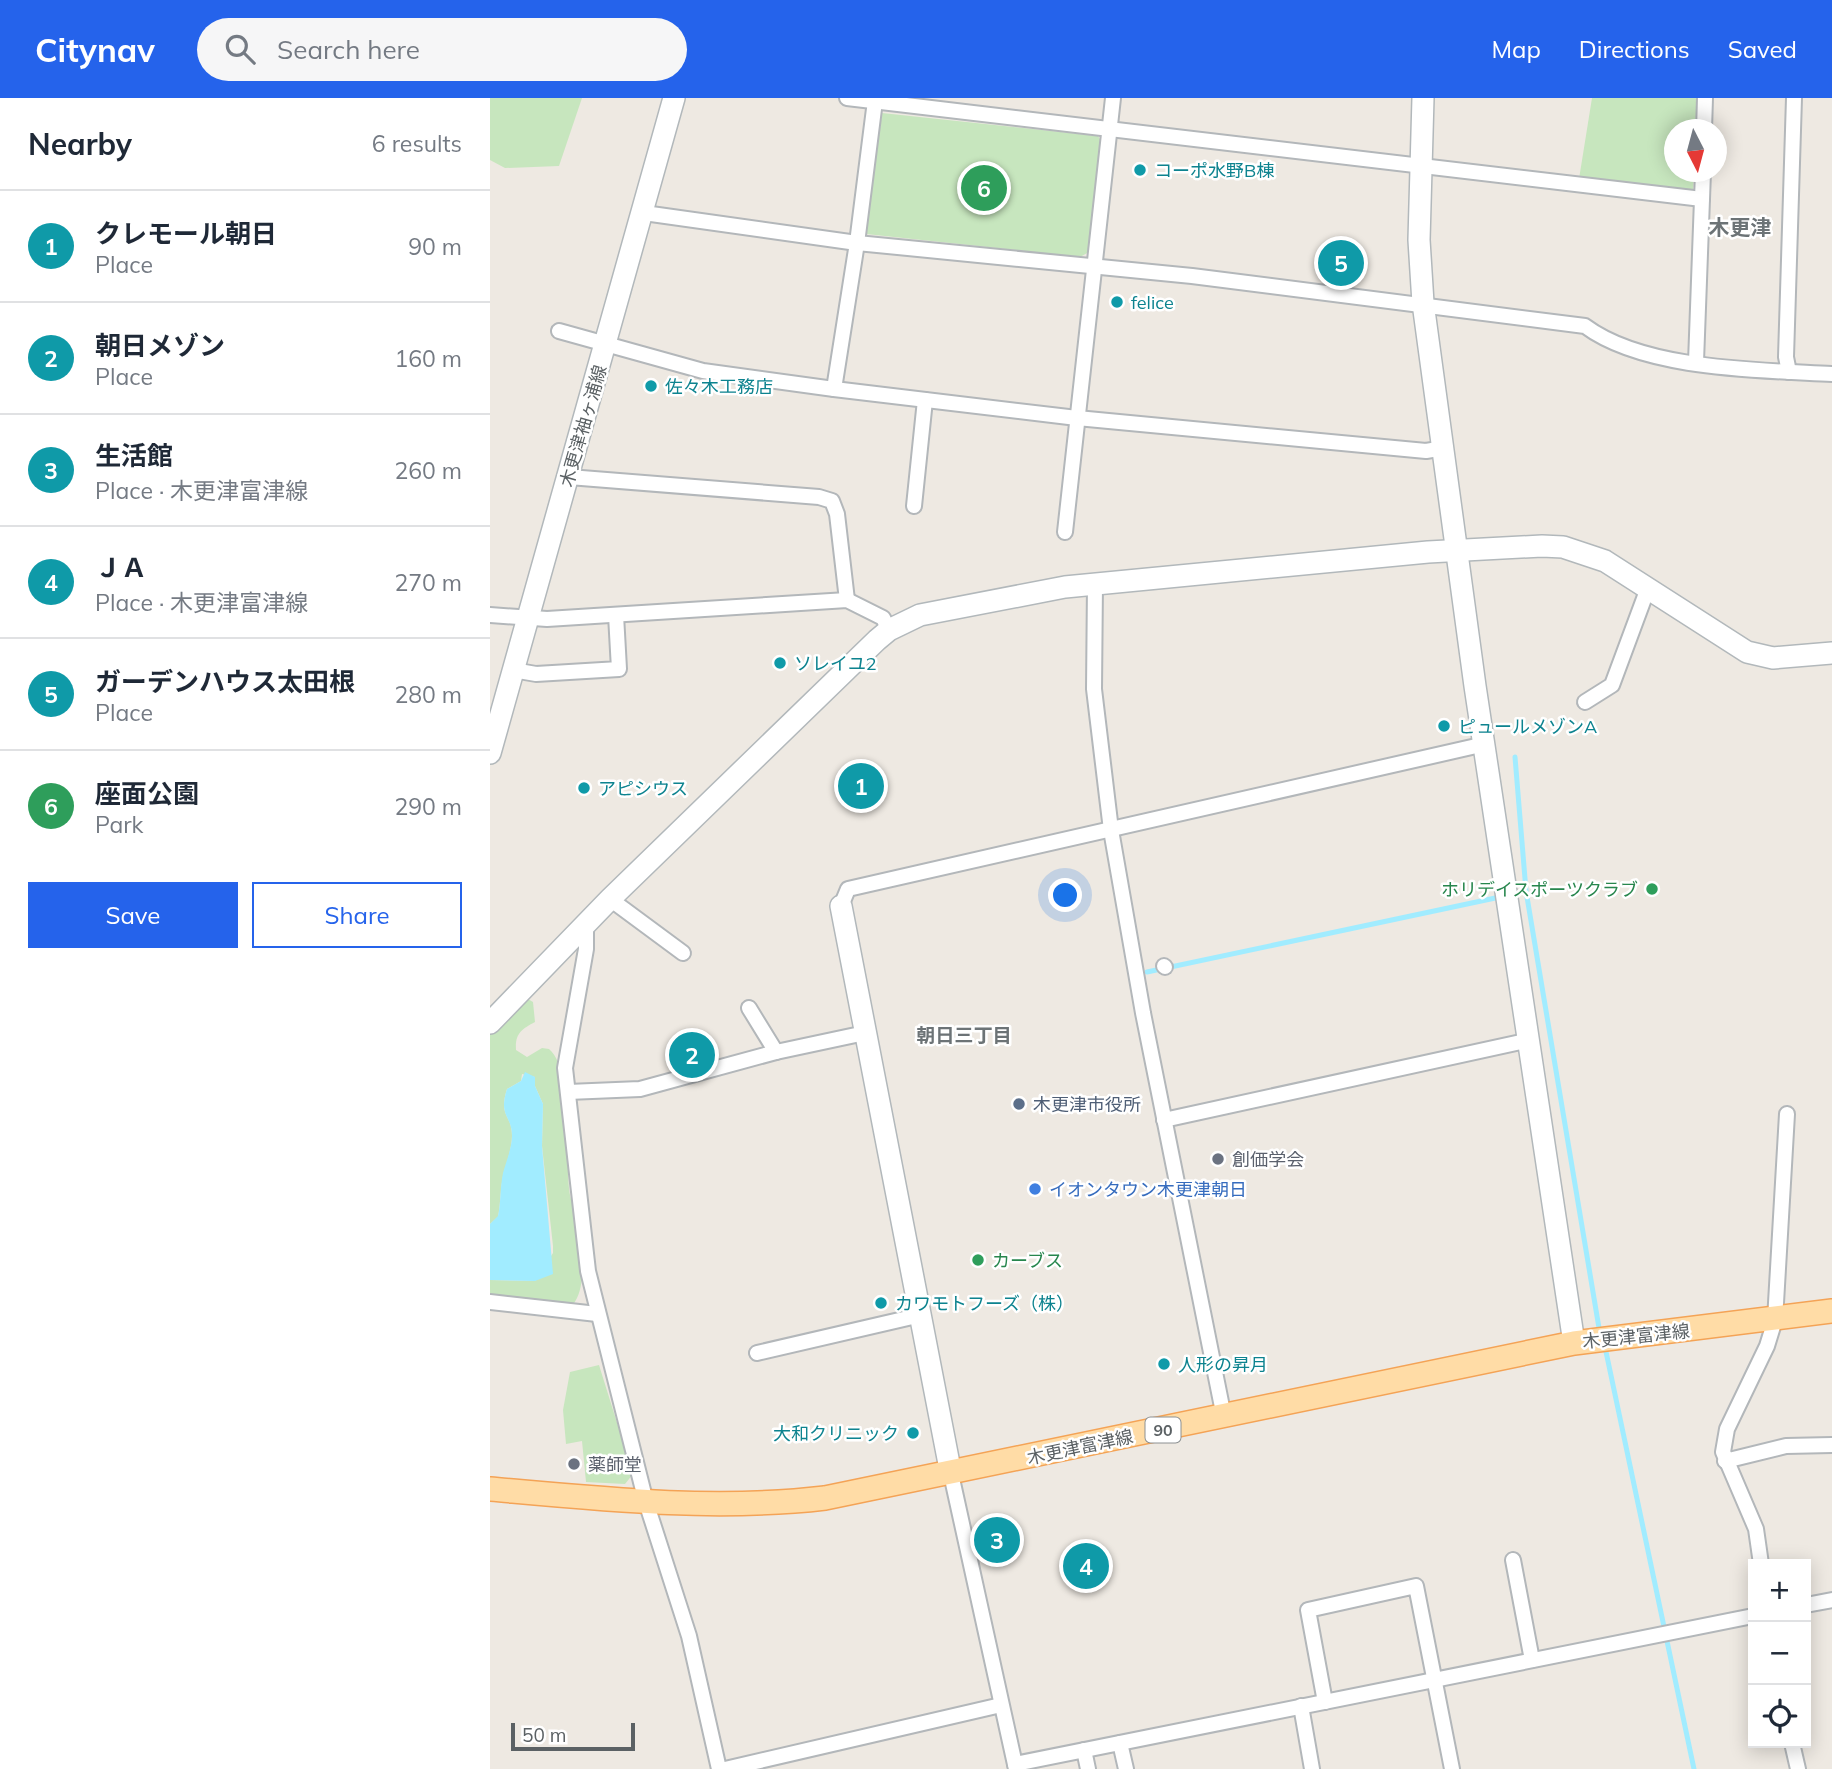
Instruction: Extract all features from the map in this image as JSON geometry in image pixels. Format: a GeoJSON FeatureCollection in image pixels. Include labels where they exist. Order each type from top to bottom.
{"type":"FeatureCollection","features":[{"type":"Feature","properties":{"kind":"main road","name":"木更津富津線"},"geometry":{"type":"LineString","coordinates":[[490,1489],[646,1502],[783,1503],[857,1493],[951,1474],[1574,1343],[1775,1321],[1832,1311]]}},
{"type":"Feature","properties":{"kind":"street","name":"木更津袖ヶ浦線"},"geometry":{"type":"LineString","coordinates":[[490,753],[674,98]]}},
{"type":"Feature","properties":{"kind":"street"},"geometry":{"type":"LineString","coordinates":[[847,98],[1702,199]]}},
{"type":"Feature","properties":{"kind":"street"},"geometry":{"type":"LineString","coordinates":[[1065,532],[1112,98]]}},
{"type":"Feature","properties":{"kind":"street"},"geometry":{"type":"LineString","coordinates":[[1423,98],[1419,240],[1423,303],[1574,1343]]}},
{"type":"Feature","properties":{"kind":"street"},"geometry":{"type":"LineString","coordinates":[[1704,119],[1705,98]]}},
{"type":"Feature","properties":{"kind":"street"},"geometry":{"type":"LineString","coordinates":[[1789,372],[1786,357],[1794,98]]}},
{"type":"Feature","properties":{"kind":"street"},"geometry":{"type":"LineString","coordinates":[[834,389],[857,243],[869,100]]}},
{"type":"Feature","properties":{"kind":"street"},"geometry":{"type":"LineString","coordinates":[[1696,362],[1703,182]]}},
{"type":"Feature","properties":{"kind":"street"},"geometry":{"type":"LineString","coordinates":[[643,213],[857,243],[1192,276],[1423,303],[1585,326],[1604,340],[1635,353],[1789,372],[1832,374]]}},
{"type":"Feature","properties":{"kind":"street"},"geometry":{"type":"LineString","coordinates":[[559,331],[703,371],[834,389],[1077,418],[1426,452],[1444,448]]}},
{"type":"Feature","properties":{"kind":"street"},"geometry":{"type":"LineString","coordinates":[[914,506],[925,400]]}},
{"type":"Feature","properties":{"kind":"street"},"geometry":{"type":"LineString","coordinates":[[569,477],[819,497],[832,501],[837,514],[847,600]]}},
{"type":"Feature","properties":{"kind":"street"},"geometry":{"type":"LineString","coordinates":[[490,1023],[586,923],[889,629],[942,610],[1095,584],[1457,550],[1563,547],[1605,561],[1747,652],[1773,658],[1832,653]]}},
{"type":"Feature","properties":{"kind":"street"},"geometry":{"type":"LineString","coordinates":[[1095,584],[1094,689],[1111,830],[1164,1121],[1224,1417]]}},
{"type":"Feature","properties":{"kind":"street"},"geometry":{"type":"LineString","coordinates":[[1585,702],[1612,685],[1648,588]]}},
{"type":"Feature","properties":{"kind":"street"},"geometry":{"type":"LineString","coordinates":[[490,615],[527,618],[616,615],[847,600],[883,618],[889,629]]}},
{"type":"Feature","properties":{"kind":"street"},"geometry":{"type":"LineString","coordinates":[[513,670],[536,674],[619,669],[616,615]]}},
{"type":"Feature","properties":{"kind":"street"},"geometry":{"type":"LineString","coordinates":[[1485,744],[848,890],[841,906],[865,1033],[951,1474],[1016,1766],[1084,1750],[1748,1617]]}},
{"type":"Feature","properties":{"kind":"street"},"geometry":{"type":"LineString","coordinates":[[610,900],[683,953]]}},
{"type":"Feature","properties":{"kind":"street"},"geometry":{"type":"LineString","coordinates":[[586,923],[586,949],[565,1068],[588,1271],[646,1502],[689,1636],[719,1769]]}},
{"type":"Feature","properties":{"kind":"street"},"geometry":{"type":"LineString","coordinates":[[749,1008],[776,1052]]}},
{"type":"Feature","properties":{"kind":"street"},"geometry":{"type":"LineString","coordinates":[[568,1092],[640,1088],[776,1052],[865,1033]]}},
{"type":"Feature","properties":{"kind":"street"},"geometry":{"type":"LineString","coordinates":[[1164,1121],[1530,1040]]}},
{"type":"Feature","properties":{"kind":"street"},"geometry":{"type":"LineString","coordinates":[[1759,1559],[1756,1528],[1723,1452],[1727,1429],[1767,1346],[1775,1321],[1787,1114]]}},
{"type":"Feature","properties":{"kind":"street"},"geometry":{"type":"LineString","coordinates":[[490,1302],[597,1314]]}},
{"type":"Feature","properties":{"kind":"street"},"geometry":{"type":"LineString","coordinates":[[757,1353],[921,1315]]}},
{"type":"Feature","properties":{"kind":"street"},"geometry":{"type":"LineString","coordinates":[[1725,1461],[1786,1446],[1832,1445]]}},
{"type":"Feature","properties":{"kind":"street"},"geometry":{"type":"LineString","coordinates":[[1513,1560],[1532,1660]]}},
{"type":"Feature","properties":{"kind":"street"},"geometry":{"type":"LineString","coordinates":[[1325,1702],[1308,1610],[1416,1586],[1452,1769]]}},
{"type":"Feature","properties":{"kind":"street"},"geometry":{"type":"LineString","coordinates":[[1811,1604],[1832,1600]]}},
{"type":"Feature","properties":{"kind":"street"},"geometry":{"type":"LineString","coordinates":[[725,1769],[1002,1705]]}},
{"type":"Feature","properties":{"kind":"street"},"geometry":{"type":"LineString","coordinates":[[1301,1706],[1312,1769]]}},
{"type":"Feature","properties":{"kind":"street"},"geometry":{"type":"LineString","coordinates":[[1120,1743],[1126,1769]]}},
{"type":"Feature","properties":{"kind":"street"},"geometry":{"type":"LineString","coordinates":[[1793,1748],[1798,1769]]}},
{"type":"Feature","properties":{"kind":"street"},"geometry":{"type":"LineString","coordinates":[[1084,1750],[1088,1769]]}},
{"type":"Feature","properties":{"kind":"green space"},"geometry":{"type":"Polygon","coordinates":[[[490,98],[582,98],[559,166],[505,168],[490,160],[490,98]]]}},
{"type":"Feature","properties":{"kind":"green space"},"geometry":{"type":"Polygon","coordinates":[[[1592,98],[1697,98],[1696,119],[1664,119],[1664,182],[1693,182],[1693,191],[1579,179],[1592,98]]]}},
{"type":"Feature","properties":{"kind":"green space"},"geometry":{"type":"Polygon","coordinates":[[[882,113],[1098,136],[1101,141],[1089,252],[1080,257],[866,234],[882,113]]]}},
{"type":"Feature","properties":{"kind":"green space"},"geometry":{"type":"Polygon","coordinates":[[[523,996],[533,1002],[535,1022],[520,1032],[516,1050],[527,1057],[542,1048],[549,1049],[558,1063],[564,1083],[569,1180],[582,1256],[580,1290],[574,1303],[562,1312],[545,1315],[490,1308],[490,1280],[535,1281],[553,1253],[542,1146],[543,1104],[535,1086],[535,1077],[522,1074],[521,1081],[507,1089],[504,1105],[512,1140],[498,1217],[490,1224],[490,1024],[523,996]]]}},
{"type":"Feature","properties":{"kind":"green space"},"geometry":{"type":"Polygon","coordinates":[[[599,1365],[633,1474],[625,1484],[586,1482],[582,1441],[566,1444],[563,1410],[570,1372],[599,1365]]]}},
{"type":"Feature","properties":{"kind":"water"},"geometry":{"type":"Polygon","coordinates":[[[525,1072],[535,1077],[535,1086],[543,1104],[542,1146],[553,1274],[535,1281],[490,1280],[490,1224],[498,1216],[503,1173],[512,1140],[504,1105],[505,1098],[507,1089],[521,1081],[525,1072]]]}},
{"type":"Feature","properties":{"kind":"waterway"},"geometry":{"type":"LineString","coordinates":[[1515,757],[1526,891],[1599,1328]]}},
{"type":"Feature","properties":{"kind":"waterway"},"geometry":{"type":"LineString","coordinates":[[1147,972],[1500,897]]}},
{"type":"Feature","properties":{"kind":"waterway"},"geometry":{"type":"LineString","coordinates":[[1605,1347],[1694,1769]]}},
{"type":"Feature","properties":{"kind":"place","name":"コーポ水野B棟"},"geometry":{"type":"Point","coordinates":[1140,170]}},
{"type":"Feature","properties":{"kind":"place","name":"座面公園"},"geometry":{"type":"Point","coordinates":[984,188]}},
{"type":"Feature","properties":{"kind":"place","name":"ガーデンハウス太田根"},"geometry":{"type":"Point","coordinates":[1341,263]}},
{"type":"Feature","properties":{"kind":"place","name":"felice"},"geometry":{"type":"Point","coordinates":[1117,302]}},
{"type":"Feature","properties":{"kind":"place","name":"佐々木工務店"},"geometry":{"type":"Point","coordinates":[651,386]}},
{"type":"Feature","properties":{"kind":"place","name":"ソレイユ2"},"geometry":{"type":"Point","coordinates":[780,663]}},
{"type":"Feature","properties":{"kind":"place","name":"ピュールメゾンA"},"geometry":{"type":"Point","coordinates":[1444,726]}},
{"type":"Feature","properties":{"kind":"place","name":"クレモール朝日"},"geometry":{"type":"Point","coordinates":[861,786]}},
{"type":"Feature","properties":{"kind":"place","name":"アピシウス"},"geometry":{"type":"Point","coordinates":[584,788]}},
{"type":"Feature","properties":{"kind":"place","name":"ホリデイスポーツクラブ"},"geometry":{"type":"Point","coordinates":[1652,889]}},
{"type":"Feature","properties":{"kind":"place","name":"朝日メゾン"},"geometry":{"type":"Point","coordinates":[692,1055]}},
{"type":"Feature","properties":{"kind":"place","name":"木更津市役所"},"geometry":{"type":"Point","coordinates":[1019,1104]}},
{"type":"Feature","properties":{"kind":"place","name":"創価学会"},"geometry":{"type":"Point","coordinates":[1218,1159]}},
{"type":"Feature","properties":{"kind":"place","name":"イオンタウン木更津朝日"},"geometry":{"type":"Point","coordinates":[1035,1189]}},
{"type":"Feature","properties":{"kind":"place","name":"カーブス"},"geometry":{"type":"Point","coordinates":[978,1260]}},
{"type":"Feature","properties":{"kind":"place","name":"カワモトフーズ（株）"},"geometry":{"type":"Point","coordinates":[881,1303]}},
{"type":"Feature","properties":{"kind":"place","name":"人形の昇月"},"geometry":{"type":"Point","coordinates":[1164,1364]}},
{"type":"Feature","properties":{"kind":"place","name":"大和クリニック"},"geometry":{"type":"Point","coordinates":[913,1433]}},
{"type":"Feature","properties":{"kind":"place","name":"薬師堂"},"geometry":{"type":"Point","coordinates":[574,1464]}},
{"type":"Feature","properties":{"kind":"place","name":"生活館"},"geometry":{"type":"Point","coordinates":[997,1540]}},
{"type":"Feature","properties":{"kind":"place","name":"ＪＡ"},"geometry":{"type":"Point","coordinates":[1086,1566]}},
{"type":"Feature","properties":{"kind":"district","name":"木更津"},"geometry":{"type":"Point","coordinates":[1740,227]}},
{"type":"Feature","properties":{"kind":"district","name":"朝日三丁目"},"geometry":{"type":"Point","coordinates":[964,1035]}}]}
